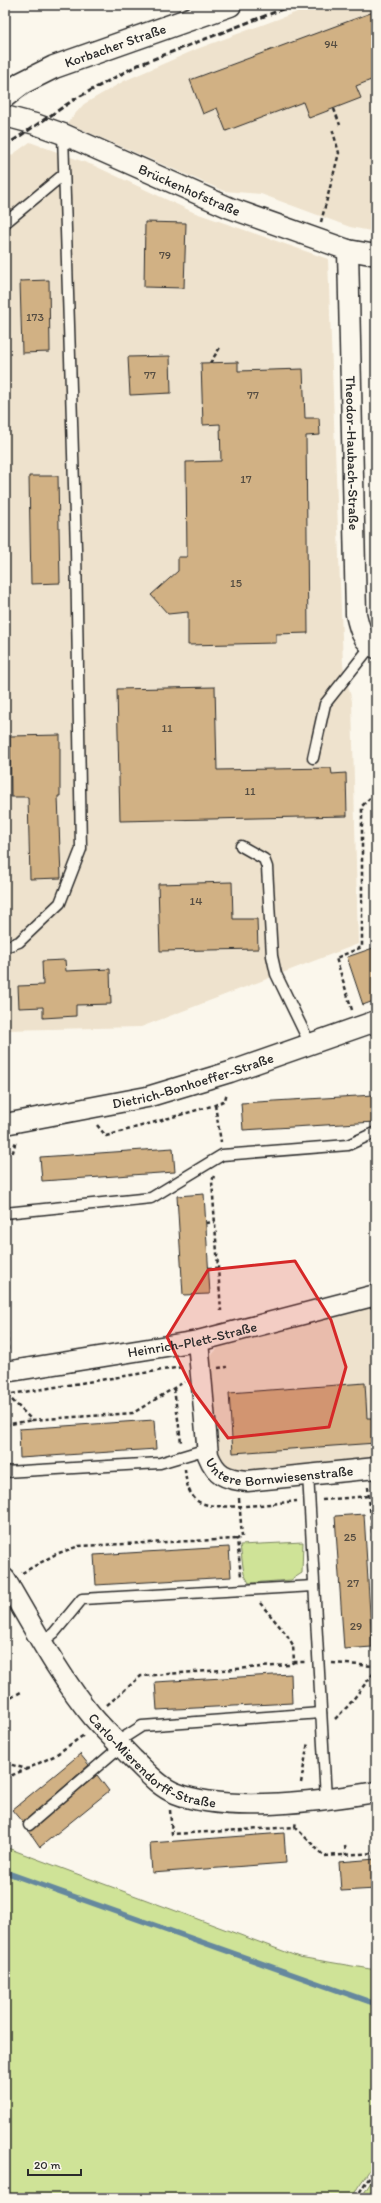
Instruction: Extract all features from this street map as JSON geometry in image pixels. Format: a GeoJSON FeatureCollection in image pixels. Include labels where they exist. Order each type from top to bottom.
{"type":"FeatureCollection","features":[{"type":"Feature","properties":{"kind":"street","name":"Korbacher Straße"},"geometry":{"type":"LineString","coordinates":[[5,96],[22,83],[54,67],[230,5]]}},
{"type":"Feature","properties":{"kind":"street","name":"Brückenhofstraße"},"geometry":{"type":"LineString","coordinates":[[5,116],[35,124],[63,134],[230,208],[348,250],[376,255]]}},
{"type":"Feature","properties":{"kind":"street","name":"Theodor-Haubach-Straße"},"geometry":{"type":"LineString","coordinates":[[348,250],[356,614],[360,632],[373,647]]}},
{"type":"Feature","properties":{"kind":"street","name":"Dietrich-Bonhoeffer-Straße"},"geometry":{"type":"LineString","coordinates":[[5,1124],[85,1109],[162,1092],[230,1072],[376,1021]]}},
{"type":"Feature","properties":{"kind":"street","name":"Heinrich-Plett-Straße"},"geometry":{"type":"LineString","coordinates":[[5,1372],[198,1341],[376,1295]]}},
{"type":"Feature","properties":{"kind":"street","name":"Untere Bornwiesenstraße"},"geometry":{"type":"LineString","coordinates":[[198,1341],[194,1366],[207,1451],[213,1468],[231,1479],[247,1481],[371,1468]]}},
{"type":"Feature","properties":{"kind":"street","name":"Carlo-Mierendorff-Straße"},"geometry":{"type":"LineString","coordinates":[[6,1580],[62,1673],[96,1720],[149,1775],[173,1793],[196,1800],[219,1804],[249,1804],[326,1799],[376,1792]]}},
{"type":"Feature","properties":{"kind":"lane"},"geometry":{"type":"LineString","coordinates":[[5,947],[19,942],[60,903],[80,849],[76,549],[63,134]]}},
{"type":"Feature","properties":{"kind":"lane"},"geometry":{"type":"LineString","coordinates":[[5,223],[64,174]]}},
{"type":"Feature","properties":{"kind":"lane"},"geometry":{"type":"LineString","coordinates":[[313,758],[325,704],[373,647]]}},
{"type":"Feature","properties":{"kind":"lane"},"geometry":{"type":"LineString","coordinates":[[241,846],[264,859],[267,867],[272,956],[276,974],[310,1044]]}},
{"type":"Feature","properties":{"kind":"lane"},"geometry":{"type":"LineString","coordinates":[[5,1213],[151,1198],[222,1156],[348,1145],[376,1132]]}},
{"type":"Feature","properties":{"kind":"lane"},"geometry":{"type":"LineString","coordinates":[[5,1472],[160,1463],[197,1452],[207,1451]]}},
{"type":"Feature","properties":{"kind":"lane"},"geometry":{"type":"LineString","coordinates":[[308,1474],[326,1799]]}},
{"type":"Feature","properties":{"kind":"lane"},"geometry":{"type":"LineString","coordinates":[[43,1641],[54,1633],[82,1599],[314,1586]]}},
{"type":"Feature","properties":{"kind":"lane"},"geometry":{"type":"LineString","coordinates":[[29,1825],[119,1744],[142,1726],[321,1713]]}},
{"type":"Feature","properties":{"kind":"path"},"geometry":{"type":"LineString","coordinates":[[334,109],[340,125]]}},
{"type":"Feature","properties":{"kind":"path"},"geometry":{"type":"LineString","coordinates":[[317,239],[340,153],[332,128]]}},
{"type":"Feature","properties":{"kind":"path"},"geometry":{"type":"LineString","coordinates":[[210,363],[221,346]]}},
{"type":"Feature","properties":{"kind":"path"},"geometry":{"type":"LineString","coordinates":[[357,1027],[336,958],[362,947],[362,806],[376,792]]}},
{"type":"Feature","properties":{"kind":"path"},"geometry":{"type":"LineString","coordinates":[[85,1109],[106,1136],[215,1105],[222,1156],[212,1181],[221,1311]]}},
{"type":"Feature","properties":{"kind":"path"},"geometry":{"type":"LineString","coordinates":[[206,1223],[215,1222]]}},
{"type":"Feature","properties":{"kind":"path"},"geometry":{"type":"LineString","coordinates":[[208,1268],[218,1268]]}},
{"type":"Feature","properties":{"kind":"path"},"geometry":{"type":"LineString","coordinates":[[5,1297],[8,1350]]}},
{"type":"Feature","properties":{"kind":"path"},"geometry":{"type":"LineString","coordinates":[[5,1425],[32,1420],[133,1413],[174,1389],[190,1377],[194,1366],[6,1395]]}},
{"type":"Feature","properties":{"kind":"path"},"geometry":{"type":"LineString","coordinates":[[6,1395],[32,1420]]}},
{"type":"Feature","properties":{"kind":"path"},"geometry":{"type":"LineString","coordinates":[[371,1468],[376,1572]]}},
{"type":"Feature","properties":{"kind":"path"},"geometry":{"type":"LineString","coordinates":[[6,1580],[56,1554],[79,1546],[238,1539]]}},
{"type":"Feature","properties":{"kind":"path"},"geometry":{"type":"LineString","coordinates":[[5,1778],[54,1756],[96,1720],[141,1676],[289,1665],[294,1662]]}},
{"type":"Feature","properties":{"kind":"path"},"geometry":{"type":"LineString","coordinates":[[305,1662],[376,1666]]}},
{"type":"Feature","properties":{"kind":"path"},"geometry":{"type":"LineString","coordinates":[[307,1746],[348,1706],[376,1670]]}},
{"type":"Feature","properties":{"kind":"path"},"geometry":{"type":"LineString","coordinates":[[5,1701],[21,1692]]}},
{"type":"Feature","properties":{"kind":"path"},"geometry":{"type":"LineString","coordinates":[[5,1763],[27,1769]]}},
{"type":"Feature","properties":{"kind":"path"},"geometry":{"type":"LineString","coordinates":[[295,1827],[324,1856],[376,1853]]}},
{"type":"Feature","properties":{"kind":"path"},"geometry":{"type":"LineString","coordinates":[[345,1846],[346,1855]]}},
{"type":"Feature","properties":{"kind":"path"},"geometry":{"type":"LineString","coordinates":[[356,2198],[376,2166]]}},
{"type":"Feature","properties":{"kind":"highlighted area"},"geometry":{"type":"Polygon","coordinates":[[[295,1261],[331,1320],[346,1367],[329,1427],[228,1438],[194,1392],[167,1337],[208,1270],[295,1261]]]}},
{"type":"Feature","properties":{"kind":"shaded area"},"geometry":{"type":"Polygon","coordinates":[[[316,5],[376,5],[376,232],[350,227],[261,194],[224,191],[67,123],[84,104],[124,81],[197,49],[316,5]]]}},
{"type":"Feature","properties":{"kind":"shaded area"},"geometry":{"type":"Polygon","coordinates":[[[30,142],[95,166],[193,212],[328,259],[343,665],[352,701],[358,944],[141,1027],[5,1030],[5,160],[30,142]]]}},
{"type":"Feature","properties":{"kind":"shaded area"},"geometry":{"type":"Polygon","coordinates":[[[376,1306],[376,1463],[238,1472],[229,1471],[215,1455],[208,1369],[211,1356],[218,1348],[376,1306]]]}},
{"type":"Feature","properties":{"kind":"green space"},"geometry":{"type":"Polygon","coordinates":[[[303,1542],[302,1573],[291,1580],[249,1583],[244,1574],[240,1545],[303,1542]]]}},
{"type":"Feature","properties":{"kind":"green space"},"geometry":{"type":"Polygon","coordinates":[[[5,1847],[299,1957],[376,1970],[376,2161],[352,2198],[5,2198],[5,1847]]]}},
{"type":"Feature","properties":{"kind":"green space"},"geometry":{"type":"Polygon","coordinates":[[[376,2174],[376,2198],[361,2198],[376,2174]]]}},
{"type":"Feature","properties":{"kind":"building"},"geometry":{"type":"Polygon","coordinates":[[[376,11],[376,78],[356,86],[361,98],[309,118],[303,102],[226,131],[217,108],[203,114],[190,80],[376,11]]]}},
{"type":"Feature","properties":{"kind":"building"},"geometry":{"type":"Polygon","coordinates":[[[145,222],[186,223],[184,288],[144,287],[145,222]]]}},
{"type":"Feature","properties":{"kind":"building"},"geometry":{"type":"Polygon","coordinates":[[[49,280],[50,352],[22,353],[20,281],[49,280]]]}},
{"type":"Feature","properties":{"kind":"building"},"geometry":{"type":"Polygon","coordinates":[[[170,356],[171,393],[130,395],[128,357],[170,356]]]}},
{"type":"Feature","properties":{"kind":"building"},"geometry":{"type":"Polygon","coordinates":[[[238,362],[238,371],[303,369],[305,418],[319,418],[320,435],[306,436],[308,633],[276,634],[276,643],[188,645],[188,612],[168,614],[151,595],[178,571],[178,557],[187,557],[186,462],[221,461],[220,424],[203,425],[201,363],[238,362]]]}},
{"type":"Feature","properties":{"kind":"building"},"geometry":{"type":"Polygon","coordinates":[[[29,476],[58,476],[60,583],[31,584],[29,476]]]}},
{"type":"Feature","properties":{"kind":"building"},"geometry":{"type":"Polygon","coordinates":[[[215,687],[217,770],[331,768],[332,774],[346,773],[347,816],[120,821],[117,689],[215,687]]]}},
{"type":"Feature","properties":{"kind":"building"},"geometry":{"type":"Polygon","coordinates":[[[60,735],[60,796],[58,796],[61,878],[30,879],[28,797],[11,797],[10,736],[60,735]]]}},
{"type":"Feature","properties":{"kind":"building"},"geometry":{"type":"Polygon","coordinates":[[[232,882],[233,919],[257,919],[258,949],[160,951],[158,884],[232,882]]]}},
{"type":"Feature","properties":{"kind":"building"},"geometry":{"type":"Polygon","coordinates":[[[376,947],[376,1000],[363,1005],[347,957],[376,947]]]}},
{"type":"Feature","properties":{"kind":"building"},"geometry":{"type":"Polygon","coordinates":[[[65,960],[66,971],[110,969],[111,1004],[76,1005],[76,1016],[43,1018],[43,1007],[19,1008],[18,986],[43,985],[42,961],[65,960]]]}},
{"type":"Feature","properties":{"kind":"building"},"geometry":{"type":"Polygon","coordinates":[[[374,1095],[375,1122],[243,1130],[241,1103],[374,1095]]]}},
{"type":"Feature","properties":{"kind":"building"},"geometry":{"type":"Polygon","coordinates":[[[173,1148],[175,1172],[42,1181],[40,1157],[173,1148]]]}},
{"type":"Feature","properties":{"kind":"building"},"geometry":{"type":"Polygon","coordinates":[[[204,1194],[210,1294],[183,1295],[177,1196],[204,1194]]]}},
{"type":"Feature","properties":{"kind":"building"},"geometry":{"type":"Polygon","coordinates":[[[365,1383],[367,1418],[376,1418],[376,1443],[233,1453],[229,1393],[365,1383]]]}},
{"type":"Feature","properties":{"kind":"building"},"geometry":{"type":"Polygon","coordinates":[[[154,1420],[156,1449],[20,1458],[19,1429],[154,1420]]]}},
{"type":"Feature","properties":{"kind":"building"},"geometry":{"type":"Polygon","coordinates":[[[364,1514],[372,1647],[344,1649],[335,1516],[364,1514]]]}},
{"type":"Feature","properties":{"kind":"building"},"geometry":{"type":"Polygon","coordinates":[[[229,1547],[231,1577],[96,1585],[94,1555],[229,1547]]]}},
{"type":"Feature","properties":{"kind":"building"},"geometry":{"type":"Polygon","coordinates":[[[291,1674],[292,1703],[157,1710],[155,1682],[291,1674]]]}},
{"type":"Feature","properties":{"kind":"building"},"geometry":{"type":"Polygon","coordinates":[[[80,1754],[89,1765],[23,1823],[12,1810],[80,1754]]]}},
{"type":"Feature","properties":{"kind":"building"},"geometry":{"type":"Polygon","coordinates":[[[97,1775],[109,1791],[40,1847],[29,1831],[97,1775]]]}},
{"type":"Feature","properties":{"kind":"building"},"geometry":{"type":"Polygon","coordinates":[[[284,1833],[286,1863],[152,1873],[150,1843],[284,1833]]]}},
{"type":"Feature","properties":{"kind":"building"},"geometry":{"type":"Polygon","coordinates":[[[376,1859],[376,1889],[341,1891],[339,1862],[376,1859]]]}},
{"type":"Feature","properties":{"kind":"waterway"},"geometry":{"type":"LineString","coordinates":[[5,1872],[376,2004]]}},
{"type":"Feature","properties":{"kind":"railway"},"geometry":{"type":"LineString","coordinates":[[5,146],[75,99],[138,65],[293,5]]}}]}
